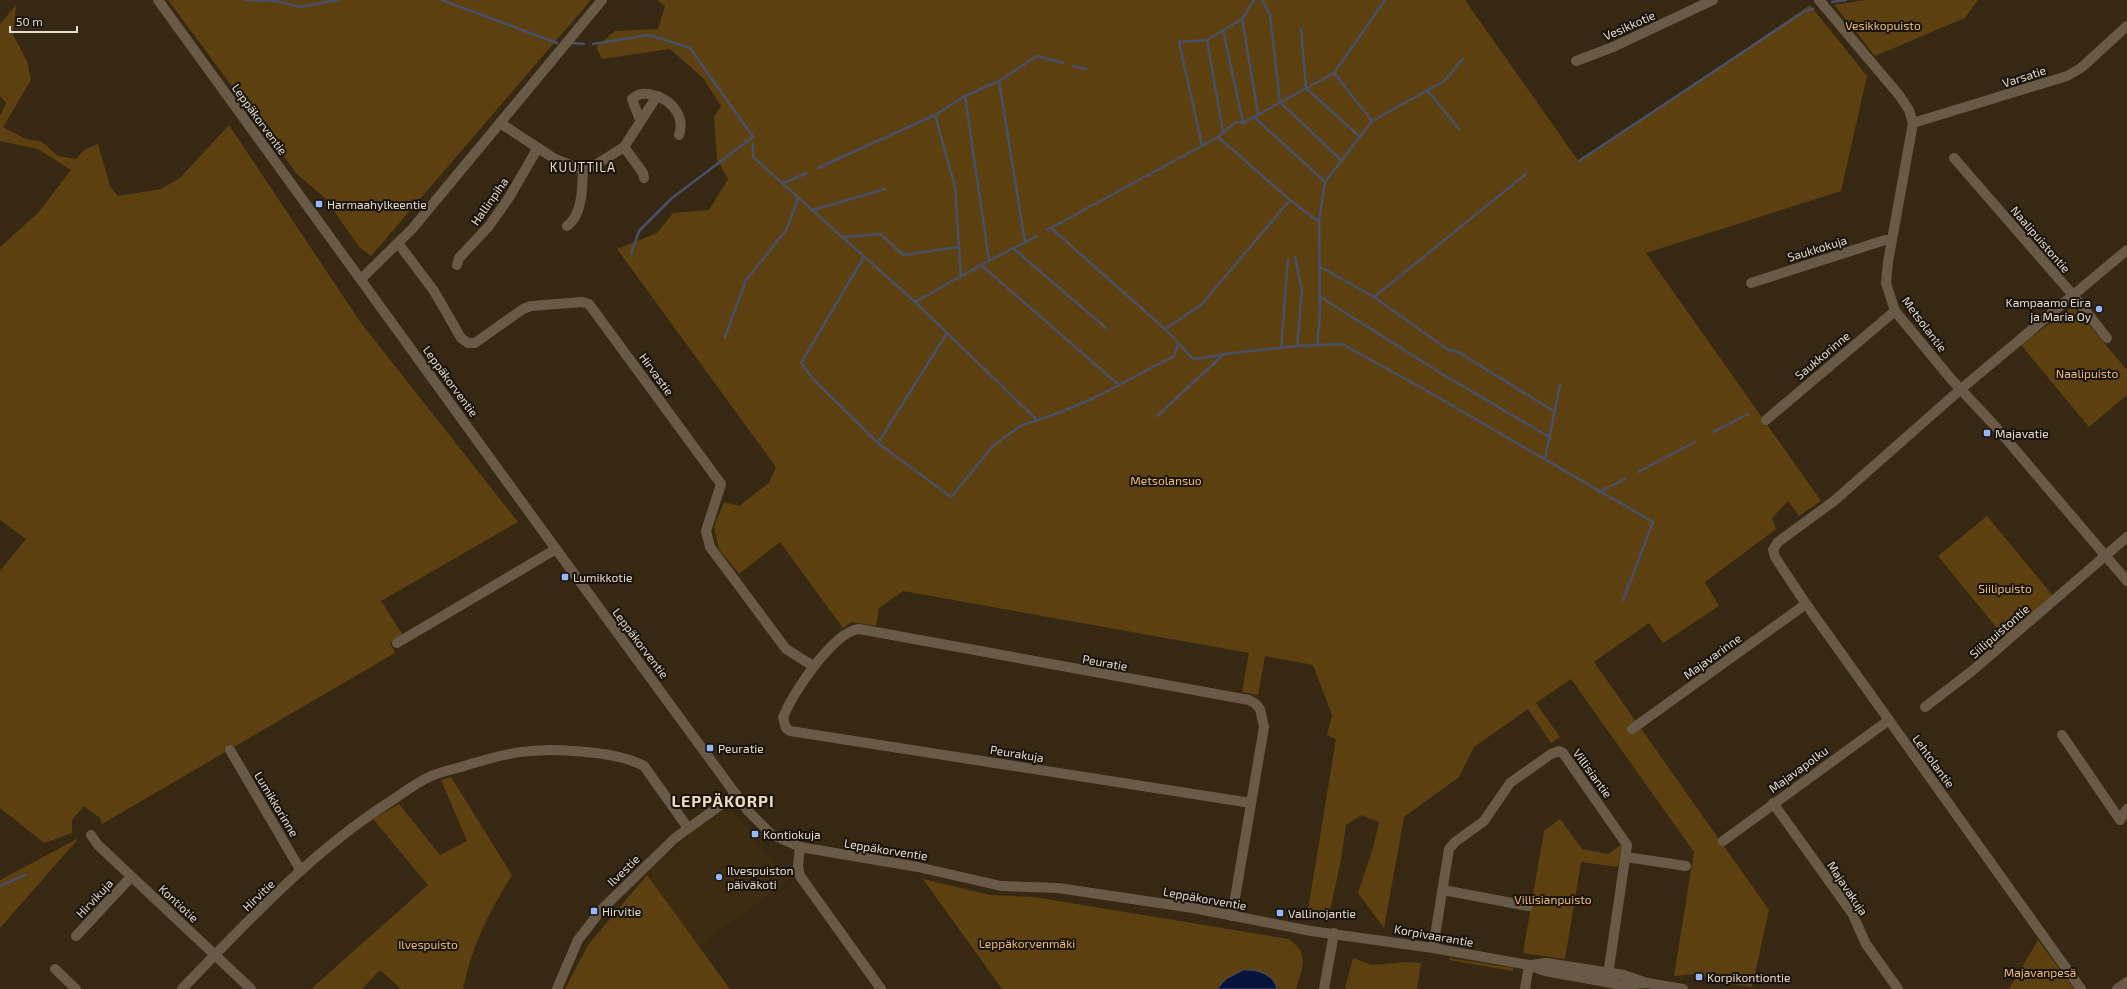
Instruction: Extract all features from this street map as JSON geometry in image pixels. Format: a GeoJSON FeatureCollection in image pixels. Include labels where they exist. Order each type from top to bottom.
{"type":"FeatureCollection","features":[{"type":"Feature","properties":{"kind":"street","name":"Leppäkorventie"},"geometry":{"type":"LineString","coordinates":[[158,0],[556,549],[736,794],[758,823],[771,834],[800,847],[918,867],[1001,886],[1058,888],[1232,916],[1311,931],[1334,933]]}},
{"type":"Feature","properties":{"kind":"street"},"geometry":{"type":"LineString","coordinates":[[361,279],[398,243],[602,0]]}},
{"type":"Feature","properties":{"kind":"street","name":"Vesikkotie"},"geometry":{"type":"LineString","coordinates":[[1576,61],[1613,47],[1713,0]]}},
{"type":"Feature","properties":{"kind":"street"},"geometry":{"type":"LineString","coordinates":[[1819,0],[1899,95],[1909,110],[1913,123]]}},
{"type":"Feature","properties":{"kind":"street","name":"Varsatie"},"geometry":{"type":"LineString","coordinates":[[1913,123],[2067,76],[2080,68],[2127,26]]}},
{"type":"Feature","properties":{"kind":"street"},"geometry":{"type":"LineString","coordinates":[[640,120],[632,99],[637,95],[647,93],[665,99],[671,104],[680,118],[682,126],[679,135]]}},
{"type":"Feature","properties":{"kind":"street"},"geometry":{"type":"LineString","coordinates":[[500,123],[537,149],[555,159],[583,170],[597,164],[624,147],[640,120],[657,96]]}},
{"type":"Feature","properties":{"kind":"street","name":"Metsolantie"},"geometry":{"type":"LineString","coordinates":[[1913,123],[1892,240],[1886,283],[1895,311],[2127,581]]}},
{"type":"Feature","properties":{"kind":"street"},"geometry":{"type":"LineString","coordinates":[[624,147],[643,173],[644,178]]}},
{"type":"Feature","properties":{"kind":"street","name":"Hallinpiha"},"geometry":{"type":"LineString","coordinates":[[457,265],[459,258],[489,226],[506,202],[537,149]]}},
{"type":"Feature","properties":{"kind":"street","name":"Naalipuistontie"},"geometry":{"type":"LineString","coordinates":[[1954,158],[2073,295],[2107,338]]}},
{"type":"Feature","properties":{"kind":"street"},"geometry":{"type":"LineString","coordinates":[[567,226],[572,222],[581,195],[583,170]]}},
{"type":"Feature","properties":{"kind":"street","name":"Saukkokuja"},"geometry":{"type":"LineString","coordinates":[[1751,283],[1884,240],[1892,240]]}},
{"type":"Feature","properties":{"kind":"street","name":"Hirvastie"},"geometry":{"type":"LineString","coordinates":[[398,243],[434,291],[461,338],[468,343],[475,343],[523,309],[531,306],[582,302],[590,304],[721,484],[706,530],[710,547],[786,650],[813,666]]}},
{"type":"Feature","properties":{"kind":"street"},"geometry":{"type":"LineString","coordinates":[[1961,389],[2127,250]]}},
{"type":"Feature","properties":{"kind":"street","name":"Saukkorinne"},"geometry":{"type":"LineString","coordinates":[[1766,420],[1895,311]]}},
{"type":"Feature","properties":{"kind":"street","name":"Lehtolantie"},"geometry":{"type":"LineString","coordinates":[[1961,389],[1834,501],[1792,530],[1775,546],[1775,557],[1806,604],[2081,989]]}},
{"type":"Feature","properties":{"kind":"street","name":"Siilipuistontie"},"geometry":{"type":"LineString","coordinates":[[1925,707],[1972,671],[2127,537]]}},
{"type":"Feature","properties":{"kind":"street"},"geometry":{"type":"LineString","coordinates":[[397,643],[556,549]]}},
{"type":"Feature","properties":{"kind":"street","name":"Majavarinne"},"geometry":{"type":"LineString","coordinates":[[1632,728],[1806,604]]}},
{"type":"Feature","properties":{"kind":"street","name":"Peuratie"},"geometry":{"type":"LineString","coordinates":[[784,723],[783,718],[785,711],[813,666],[822,655],[852,631],[859,629],[1249,700],[1256,704],[1260,709],[1264,727],[1232,916]]}},
{"type":"Feature","properties":{"kind":"street","name":"Majavapolku"},"geometry":{"type":"LineString","coordinates":[[1723,841],[1773,803],[1889,720]]}},
{"type":"Feature","properties":{"kind":"street","name":"Peurakuja"},"geometry":{"type":"LineString","coordinates":[[784,723],[790,731],[1251,803]]}},
{"type":"Feature","properties":{"kind":"street"},"geometry":{"type":"LineString","coordinates":[[2062,735],[2120,820],[2127,809]]}},
{"type":"Feature","properties":{"kind":"street","name":"Hirvitie"},"geometry":{"type":"LineString","coordinates":[[182,989],[301,871],[361,820],[429,777],[511,752],[533,749],[598,753],[633,760],[644,766],[688,828]]}},
{"type":"Feature","properties":{"kind":"street","name":"Lumikkorinne"},"geometry":{"type":"LineString","coordinates":[[230,750],[301,871]]}},
{"type":"Feature","properties":{"kind":"street","name":"Villisiantie"},"geometry":{"type":"LineString","coordinates":[[1433,948],[1449,849],[1452,845],[1484,821],[1510,783],[1551,754],[1559,751],[1563,753],[1625,840],[1626,857],[1607,978]]}},
{"type":"Feature","properties":{"kind":"street","name":"Ilvestie"},"geometry":{"type":"LineString","coordinates":[[557,989],[578,940],[592,921],[688,828],[736,794]]}},
{"type":"Feature","properties":{"kind":"street","name":"Majavakuja"},"geometry":{"type":"LineString","coordinates":[[1773,803],[1852,913],[1866,944],[1898,989]]}},
{"type":"Feature","properties":{"kind":"street","name":"Kontiotie"},"geometry":{"type":"LineString","coordinates":[[91,835],[98,845],[251,989]]}},
{"type":"Feature","properties":{"kind":"street"},"geometry":{"type":"LineString","coordinates":[[800,847],[798,866],[800,876],[881,989]]}},
{"type":"Feature","properties":{"kind":"street"},"geometry":{"type":"LineString","coordinates":[[1626,857],[1686,866]]}},
{"type":"Feature","properties":{"kind":"street","name":"Hirvikuja"},"geometry":{"type":"LineString","coordinates":[[76,936],[131,876]]}},
{"type":"Feature","properties":{"kind":"street"},"geometry":{"type":"LineString","coordinates":[[1443,890],[1528,906]]}},
{"type":"Feature","properties":{"kind":"street"},"geometry":{"type":"LineString","coordinates":[[1324,989],[1334,933]]}},
{"type":"Feature","properties":{"kind":"street","name":"Korpivaarantie"},"geometry":{"type":"LineString","coordinates":[[1334,933],[1433,948],[1529,965],[1544,971],[1607,978],[1622,985],[1648,983],[1684,989]]}},
{"type":"Feature","properties":{"kind":"street"},"geometry":{"type":"LineString","coordinates":[[1525,989],[1529,965]]}},
{"type":"Feature","properties":{"kind":"street"},"geometry":{"type":"LineString","coordinates":[[55,969],[76,989]]}},
{"type":"Feature","properties":{"kind":"street"},"geometry":{"type":"LineString","coordinates":[[2117,989],[2127,982]]}},
{"type":"Feature","properties":{"kind":"shaded area","name":"Ilvespuiston päiväkoti"},"geometry":{"type":"Polygon","coordinates":[[[730,811],[737,815],[761,849],[790,879],[698,947],[647,875],[690,834],[721,812],[730,811]]]}},
{"type":"Feature","properties":{"kind":"green space"},"geometry":{"type":"Polygon","coordinates":[[[168,0],[591,0],[371,256],[359,247],[326,199],[297,174],[168,0]]]}},
{"type":"Feature","properties":{"kind":"green space","name":"Metsolansuo"},"geometry":{"type":"Polygon","coordinates":[[[657,0],[1465,0],[1579,162],[1810,5],[1867,76],[1841,191],[1646,253],[1821,501],[1799,516],[1788,501],[1772,518],[1776,529],[1705,582],[1719,606],[1663,643],[1649,623],[1594,662],[1769,910],[1752,987],[1722,983],[1698,974],[1674,976],[1694,852],[1571,679],[1536,703],[1560,737],[1551,743],[1528,709],[1474,747],[1459,777],[1404,817],[1384,928],[1358,893],[1373,848],[1379,822],[1361,815],[1346,825],[1340,865],[1329,915],[1307,916],[1336,739],[1327,735],[1332,715],[1313,665],[1265,656],[1258,695],[1242,692],[1249,653],[903,591],[879,608],[876,626],[851,622],[843,628],[780,542],[739,574],[719,549],[714,527],[724,502],[739,506],[769,483],[776,467],[617,249],[657,233],[673,213],[709,210],[728,179],[717,160],[714,117],[721,106],[703,78],[670,49],[602,59],[596,47],[615,31],[658,29],[665,6],[657,0]]]}},
{"type":"Feature","properties":{"kind":"green space","name":"Vesikkopuisto"},"geometry":{"type":"Polygon","coordinates":[[[1865,0],[1978,0],[1965,18],[1875,56],[1834,5],[1865,0]]]}},
{"type":"Feature","properties":{"kind":"green space"},"geometry":{"type":"Polygon","coordinates":[[[16,5],[13,35],[27,61],[31,80],[3,127],[26,139],[42,142],[58,156],[76,159],[84,150],[98,144],[110,186],[118,196],[161,189],[180,178],[229,125],[361,323],[518,522],[381,601],[402,634],[390,643],[395,653],[102,824],[100,818],[84,806],[72,820],[72,833],[44,843],[0,808],[0,571],[26,539],[0,520],[0,247],[38,213],[71,170],[38,149],[0,141],[0,116],[6,103],[0,96],[0,24],[16,5]]]}},
{"type":"Feature","properties":{"kind":"green space","name":"Naalipuisto"},"geometry":{"type":"Polygon","coordinates":[[[2073,306],[2127,370],[2127,395],[2089,427],[2021,345],[2073,306]]]}},
{"type":"Feature","properties":{"kind":"green space","name":"Siilipuisto"},"geometry":{"type":"Polygon","coordinates":[[[1987,516],[2054,597],[2005,638],[1938,556],[1987,516]]]}},
{"type":"Feature","properties":{"kind":"green space","name":"Ilvespuisto"},"geometry":{"type":"Polygon","coordinates":[[[451,777],[512,875],[482,930],[466,974],[463,989],[401,989],[380,970],[362,989],[311,989],[428,885],[373,819],[399,804],[440,855],[467,841],[441,780],[451,777]]]}},
{"type":"Feature","properties":{"kind":"green space","name":"Villisianpuisto"},"geometry":{"type":"Polygon","coordinates":[[[1560,819],[1582,849],[1608,854],[1622,844],[1618,867],[1581,862],[1565,959],[1523,953],[1544,831],[1560,819]]]}},
{"type":"Feature","properties":{"kind":"green space"},"geometry":{"type":"Polygon","coordinates":[[[79,838],[0,928],[0,880],[79,838]]]}},
{"type":"Feature","properties":{"kind":"green space"},"geometry":{"type":"Polygon","coordinates":[[[647,875],[730,989],[565,989],[588,945],[647,875]]]}},
{"type":"Feature","properties":{"kind":"green space","name":"Leppäkorvenmäki"},"geometry":{"type":"Polygon","coordinates":[[[923,879],[990,895],[1034,897],[1288,939],[1300,950],[1303,962],[1302,968],[1296,989],[1002,989],[923,879]]]}},
{"type":"Feature","properties":{"kind":"green space","name":"Majavanpesä"},"geometry":{"type":"Polygon","coordinates":[[[2038,940],[2072,986],[2074,989],[2009,989],[2038,940]]]}},
{"type":"Feature","properties":{"kind":"green space"},"geometry":{"type":"Polygon","coordinates":[[[1353,958],[1372,965],[1405,962],[1421,963],[1417,989],[1345,989],[1353,958]]]}},
{"type":"Feature","properties":{"kind":"green space"},"geometry":{"type":"Polygon","coordinates":[[[1449,958],[1513,968],[1513,971],[1449,960],[1449,958]]]}},
{"type":"Feature","properties":{"kind":"water"},"geometry":{"type":"Polygon","coordinates":[[[1243,970],[1253,970],[1268,976],[1275,984],[1277,989],[1217,989],[1226,979],[1243,970]]]}},
{"type":"Feature","properties":{"kind":"waterway"},"geometry":{"type":"LineString","coordinates":[[245,0],[276,1],[300,7],[338,0]]}},
{"type":"Feature","properties":{"kind":"waterway"},"geometry":{"type":"LineString","coordinates":[[442,0],[557,43]]}},
{"type":"Feature","properties":{"kind":"waterway"},"geometry":{"type":"LineString","coordinates":[[1202,145],[1179,42],[1207,40],[1242,19],[1254,0]]}},
{"type":"Feature","properties":{"kind":"waterway"},"geometry":{"type":"LineString","coordinates":[[1262,0],[1270,15],[1280,102],[1342,161]]}},
{"type":"Feature","properties":{"kind":"waterway"},"geometry":{"type":"LineString","coordinates":[[1047,230],[1218,137],[1236,122],[1243,123],[1334,73],[1385,0]]}},
{"type":"Feature","properties":{"kind":"waterway"},"geometry":{"type":"LineString","coordinates":[[1832,2],[1846,0]]}},
{"type":"Feature","properties":{"kind":"waterway"},"geometry":{"type":"LineString","coordinates":[[1579,161],[1805,11],[1813,9]]}},
{"type":"Feature","properties":{"kind":"waterway"},"geometry":{"type":"LineString","coordinates":[[1242,19],[1258,114]]}},
{"type":"Feature","properties":{"kind":"waterway"},"geometry":{"type":"LineString","coordinates":[[1301,28],[1306,88],[1360,137]]}},
{"type":"Feature","properties":{"kind":"waterway"},"geometry":{"type":"LineString","coordinates":[[1223,30],[1243,123]]}},
{"type":"Feature","properties":{"kind":"waterway"},"geometry":{"type":"LineString","coordinates":[[593,44],[649,35],[690,48],[753,137],[672,198],[639,231],[631,254]]}},
{"type":"Feature","properties":{"kind":"waterway"},"geometry":{"type":"LineString","coordinates":[[1207,40],[1223,132]]}},
{"type":"Feature","properties":{"kind":"waterway"},"geometry":{"type":"LineString","coordinates":[[572,43],[584,44]]}},
{"type":"Feature","properties":{"kind":"waterway"},"geometry":{"type":"LineString","coordinates":[[818,168],[935,115],[965,96],[999,81],[1037,56],[1063,63]]}},
{"type":"Feature","properties":{"kind":"waterway"},"geometry":{"type":"LineString","coordinates":[[1317,346],[1320,314],[1319,222],[1325,182],[1372,121],[1444,81],[1463,59]]}},
{"type":"Feature","properties":{"kind":"waterway"},"geometry":{"type":"LineString","coordinates":[[1073,66],[1086,69]]}},
{"type":"Feature","properties":{"kind":"waterway"},"geometry":{"type":"LineString","coordinates":[[1334,73],[1372,121]]}},
{"type":"Feature","properties":{"kind":"waterway"},"geometry":{"type":"LineString","coordinates":[[999,81],[1025,242]]}},
{"type":"Feature","properties":{"kind":"waterway"},"geometry":{"type":"LineString","coordinates":[[1427,90],[1459,129]]}},
{"type":"Feature","properties":{"kind":"waterway"},"geometry":{"type":"LineString","coordinates":[[965,96],[989,261]]}},
{"type":"Feature","properties":{"kind":"waterway"},"geometry":{"type":"LineString","coordinates":[[935,115],[955,187],[961,277]]}},
{"type":"Feature","properties":{"kind":"waterway"},"geometry":{"type":"LineString","coordinates":[[1254,117],[1325,182]]}},
{"type":"Feature","properties":{"kind":"waterway"},"geometry":{"type":"LineString","coordinates":[[1218,137],[1290,200],[1319,222]]}},
{"type":"Feature","properties":{"kind":"waterway"},"geometry":{"type":"LineString","coordinates":[[753,144],[753,157],[915,302],[1037,420]]}},
{"type":"Feature","properties":{"kind":"waterway"},"geometry":{"type":"LineString","coordinates":[[783,183],[807,173]]}},
{"type":"Feature","properties":{"kind":"waterway"},"geometry":{"type":"LineString","coordinates":[[1374,297],[1526,174]]}},
{"type":"Feature","properties":{"kind":"waterway"},"geometry":{"type":"LineString","coordinates":[[813,210],[885,189]]}},
{"type":"Feature","properties":{"kind":"waterway"},"geometry":{"type":"LineString","coordinates":[[725,337],[746,280],[787,229],[798,198]]}},
{"type":"Feature","properties":{"kind":"waterway"},"geometry":{"type":"LineString","coordinates":[[1165,329],[1201,305],[1290,200]]}},
{"type":"Feature","properties":{"kind":"waterway"},"geometry":{"type":"LineString","coordinates":[[1051,228],[1165,329],[1193,359],[1223,355]]}},
{"type":"Feature","properties":{"kind":"waterway"},"geometry":{"type":"LineString","coordinates":[[842,237],[881,234],[903,255],[959,247]]}},
{"type":"Feature","properties":{"kind":"waterway"},"geometry":{"type":"LineString","coordinates":[[915,302],[1037,236]]}},
{"type":"Feature","properties":{"kind":"waterway"},"geometry":{"type":"LineString","coordinates":[[1014,249],[1106,328]]}},
{"type":"Feature","properties":{"kind":"waterway"},"geometry":{"type":"LineString","coordinates":[[864,257],[801,363],[815,381],[878,443],[951,497],[993,446],[1020,426],[1064,411],[1098,396],[1174,356],[1178,343]]}},
{"type":"Feature","properties":{"kind":"waterway"},"geometry":{"type":"LineString","coordinates":[[1295,257],[1302,291],[1297,346]]}},
{"type":"Feature","properties":{"kind":"waterway"},"geometry":{"type":"LineString","coordinates":[[1281,348],[1288,259]]}},
{"type":"Feature","properties":{"kind":"waterway"},"geometry":{"type":"LineString","coordinates":[[981,265],[1119,385]]}},
{"type":"Feature","properties":{"kind":"waterway"},"geometry":{"type":"LineString","coordinates":[[1319,266],[1374,297],[1447,349],[1460,353],[1555,412]]}},
{"type":"Feature","properties":{"kind":"waterway"},"geometry":{"type":"LineString","coordinates":[[1319,296],[1442,374],[1551,438]]}},
{"type":"Feature","properties":{"kind":"waterway"},"geometry":{"type":"LineString","coordinates":[[878,443],[947,333]]}},
{"type":"Feature","properties":{"kind":"waterway"},"geometry":{"type":"LineString","coordinates":[[1157,416],[1224,354],[1297,346],[1342,344],[1420,387],[1653,522],[1623,600]]}},
{"type":"Feature","properties":{"kind":"waterway"},"geometry":{"type":"LineString","coordinates":[[1545,459],[1560,385]]}},
{"type":"Feature","properties":{"kind":"waterway"},"geometry":{"type":"LineString","coordinates":[[1713,432],[1748,414]]}},
{"type":"Feature","properties":{"kind":"waterway"},"geometry":{"type":"LineString","coordinates":[[1638,472],[1695,442]]}},
{"type":"Feature","properties":{"kind":"waterway"},"geometry":{"type":"LineString","coordinates":[[1599,492],[1625,479]]}},
{"type":"Feature","properties":{"kind":"waterway"},"geometry":{"type":"LineString","coordinates":[[0,886],[25,875]]}},
{"type":"Feature","properties":{"kind":"place","name":"Harmaahylkeentie"},"geometry":{"type":"Point","coordinates":[319,204]}},
{"type":"Feature","properties":{"kind":"place","name":"Kampaamo Eira ja Maria Oy"},"geometry":{"type":"Point","coordinates":[2099,309]}},
{"type":"Feature","properties":{"kind":"place","name":"Majavatie"},"geometry":{"type":"Point","coordinates":[1987,433]}},
{"type":"Feature","properties":{"kind":"place","name":"Lumikkotie"},"geometry":{"type":"Point","coordinates":[565,577]}},
{"type":"Feature","properties":{"kind":"place","name":"Peuratie"},"geometry":{"type":"Point","coordinates":[710,748]}},
{"type":"Feature","properties":{"kind":"place","name":"Kontiokuja"},"geometry":{"type":"Point","coordinates":[755,834]}},
{"type":"Feature","properties":{"kind":"place","name":"Ilvespuiston päiväkoti"},"geometry":{"type":"Point","coordinates":[719,877]}},
{"type":"Feature","properties":{"kind":"place","name":"Hirvitie"},"geometry":{"type":"Point","coordinates":[594,911]}},
{"type":"Feature","properties":{"kind":"place","name":"Vallinojantie"},"geometry":{"type":"Point","coordinates":[1280,913]}},
{"type":"Feature","properties":{"kind":"place","name":"Korpikontiontie"},"geometry":{"type":"Point","coordinates":[1699,977]}},
{"type":"Feature","properties":{"kind":"district","name":"KUUTTILA"},"geometry":{"type":"Point","coordinates":[583,167]}},
{"type":"Feature","properties":{"kind":"district","name":"LEPPÄKORPI"},"geometry":{"type":"Point","coordinates":[723,800]}}]}
